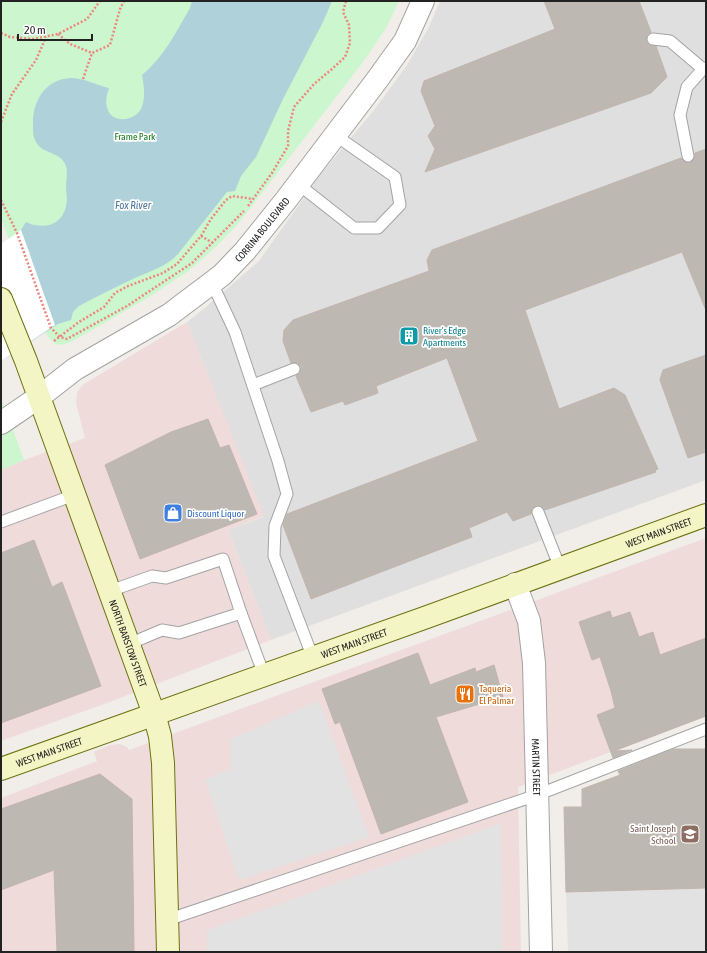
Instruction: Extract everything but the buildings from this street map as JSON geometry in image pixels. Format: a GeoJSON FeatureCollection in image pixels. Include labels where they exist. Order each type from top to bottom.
{"type":"FeatureCollection","features":[{"type":"Feature","properties":{"kind":"main road","name":"NORTH BARSTOW STREET"},"geometry":{"type":"LineString","coordinates":[[1,299],[39,397],[110,591],[154,714],[160,736],[163,763],[168,952]]}},
{"type":"Feature","properties":{"kind":"main road","name":"WEST MAIN STREET"},"geometry":{"type":"LineString","coordinates":[[1,769],[313,658],[706,515]]}},
{"type":"Feature","properties":{"kind":"street","name":"CORRINA BOULEVARD"},"geometry":{"type":"LineString","coordinates":[[1,423],[39,397],[75,369],[169,315],[222,275],[245,251],[298,184],[405,42],[423,1]]}},
{"type":"Feature","properties":{"kind":"street","name":"MARTIN STREET"},"geometry":{"type":"LineString","coordinates":[[515,584],[529,621],[534,662],[541,952]]}},
{"type":"Feature","properties":{"kind":"lane"},"geometry":{"type":"LineString","coordinates":[[653,39],[670,41],[705,68],[687,87],[680,115],[688,156]]}},
{"type":"Feature","properties":{"kind":"lane"},"geometry":{"type":"LineString","coordinates":[[298,184],[354,228],[378,228],[400,205],[395,177],[335,135]]}},
{"type":"Feature","properties":{"kind":"lane"},"geometry":{"type":"LineString","coordinates":[[212,283],[235,332],[278,461],[287,494],[276,526],[274,556],[313,658]]}},
{"type":"Feature","properties":{"kind":"lane"},"geometry":{"type":"LineString","coordinates":[[253,385],[294,369]]}},
{"type":"Feature","properties":{"kind":"lane"},"geometry":{"type":"LineString","coordinates":[[1,522],[74,495]]}},
{"type":"Feature","properties":{"kind":"lane"},"geometry":{"type":"LineString","coordinates":[[538,512],[560,568]]}},
{"type":"Feature","properties":{"kind":"lane"},"geometry":{"type":"LineString","coordinates":[[110,591],[152,576],[166,578],[223,559],[264,675]]}},
{"type":"Feature","properties":{"kind":"lane"},"geometry":{"type":"LineString","coordinates":[[129,644],[162,630],[179,633],[241,613]]}},
{"type":"Feature","properties":{"kind":"lane"},"geometry":{"type":"LineString","coordinates":[[167,920],[537,795],[706,729]]}},
{"type":"Feature","properties":{"kind":"path"},"geometry":{"type":"LineString","coordinates":[[1,33],[10,36],[33,39],[58,34],[87,19],[100,1]]}},
{"type":"Feature","properties":{"kind":"path"},"geometry":{"type":"LineString","coordinates":[[58,34],[70,44],[92,53],[110,45],[120,9],[124,1]]}},
{"type":"Feature","properties":{"kind":"path"},"geometry":{"type":"LineString","coordinates":[[1,200],[17,233],[51,328],[60,337],[67,339],[127,306],[192,264],[246,209],[272,173],[288,146],[288,131],[294,107],[314,84],[345,57],[350,43],[349,25],[343,12],[346,1]]}},
{"type":"Feature","properties":{"kind":"path"},"geometry":{"type":"LineString","coordinates":[[1,122],[12,94],[36,60],[46,37]]}},
{"type":"Feature","properties":{"kind":"path"},"geometry":{"type":"LineString","coordinates":[[83,79],[92,53]]}},
{"type":"Feature","properties":{"kind":"path"},"geometry":{"type":"LineString","coordinates":[[54,342],[79,322],[104,307],[115,293],[128,286],[163,273],[177,264],[201,236],[211,219],[226,200],[232,196],[253,199]]}},
{"type":"Feature","properties":{"kind":"path"},"geometry":{"type":"LineString","coordinates":[[201,236],[213,243]]}},
{"type":"Feature","properties":{"kind":"shaded area"},"geometry":{"type":"Polygon","coordinates":[[[440,1],[706,1],[706,480],[271,640],[228,530],[263,517],[187,322],[259,261],[320,175],[374,110],[407,65],[429,27],[440,1]]]}},
{"type":"Feature","properties":{"kind":"shaded area"},"geometry":{"type":"Polygon","coordinates":[[[187,322],[264,516],[228,530],[271,640],[107,703],[1,741],[1,470],[85,438],[76,403],[77,392],[84,384],[187,322]]]}},
{"type":"Feature","properties":{"kind":"shaded area"},"geometry":{"type":"Polygon","coordinates":[[[706,538],[706,716],[518,787],[521,952],[1,952],[1,798],[97,761],[94,752],[100,749],[111,745],[120,744],[127,747],[129,750],[706,538]]]}},
{"type":"Feature","properties":{"kind":"shaded area"},"geometry":{"type":"Polygon","coordinates":[[[319,701],[369,837],[239,880],[205,779],[231,769],[230,739],[319,701]]]}},
{"type":"Feature","properties":{"kind":"shaded area"},"geometry":{"type":"Polygon","coordinates":[[[501,823],[503,952],[207,952],[207,930],[501,823]]]}},
{"type":"Feature","properties":{"kind":"shaded area"},"geometry":{"type":"Polygon","coordinates":[[[706,888],[706,952],[568,952],[566,892],[706,888]]]}},
{"type":"Feature","properties":{"kind":"green space","name":"Frame Park"},"geometry":{"type":"Polygon","coordinates":[[[1,1],[399,1],[386,28],[363,62],[237,225],[217,246],[190,270],[146,299],[73,341],[60,345],[51,340],[45,332],[1,219],[1,1]]]}},
{"type":"Feature","properties":{"kind":"green space"},"geometry":{"type":"Polygon","coordinates":[[[1,398],[24,460],[1,470],[1,398]]]}},
{"type":"Feature","properties":{"kind":"water","name":"Fox River"},"geometry":{"type":"Polygon","coordinates":[[[192,1],[332,1],[256,157],[241,176],[235,191],[227,192],[178,254],[168,262],[152,271],[79,306],[73,312],[71,320],[58,324],[1,361],[1,273],[30,254],[21,230],[26,222],[39,226],[45,226],[56,222],[64,213],[67,203],[67,171],[64,161],[39,146],[34,138],[33,116],[38,100],[47,87],[62,79],[76,78],[109,88],[106,98],[106,105],[109,112],[117,119],[128,119],[133,117],[141,109],[144,101],[142,75],[157,60],[169,44],[190,8],[192,1]]]}},
{"type":"Feature","properties":{"kind":"pier"},"geometry":{"type":"Polygon","coordinates":[[[21,230],[55,325],[1,361],[1,244],[21,230]]]}},
{"type":"Feature","properties":{"kind":"place","name":"River's Edge Apartments"},"geometry":{"type":"Point","coordinates":[409,336]}},
{"type":"Feature","properties":{"kind":"place","name":"Discount Liquor"},"geometry":{"type":"Point","coordinates":[173,513]}},
{"type":"Feature","properties":{"kind":"place","name":"Taqueria El Palmar"},"geometry":{"type":"Point","coordinates":[465,694]}},
{"type":"Feature","properties":{"kind":"place","name":"Saint Joseph School"},"geometry":{"type":"Point","coordinates":[690,834]}}]}
